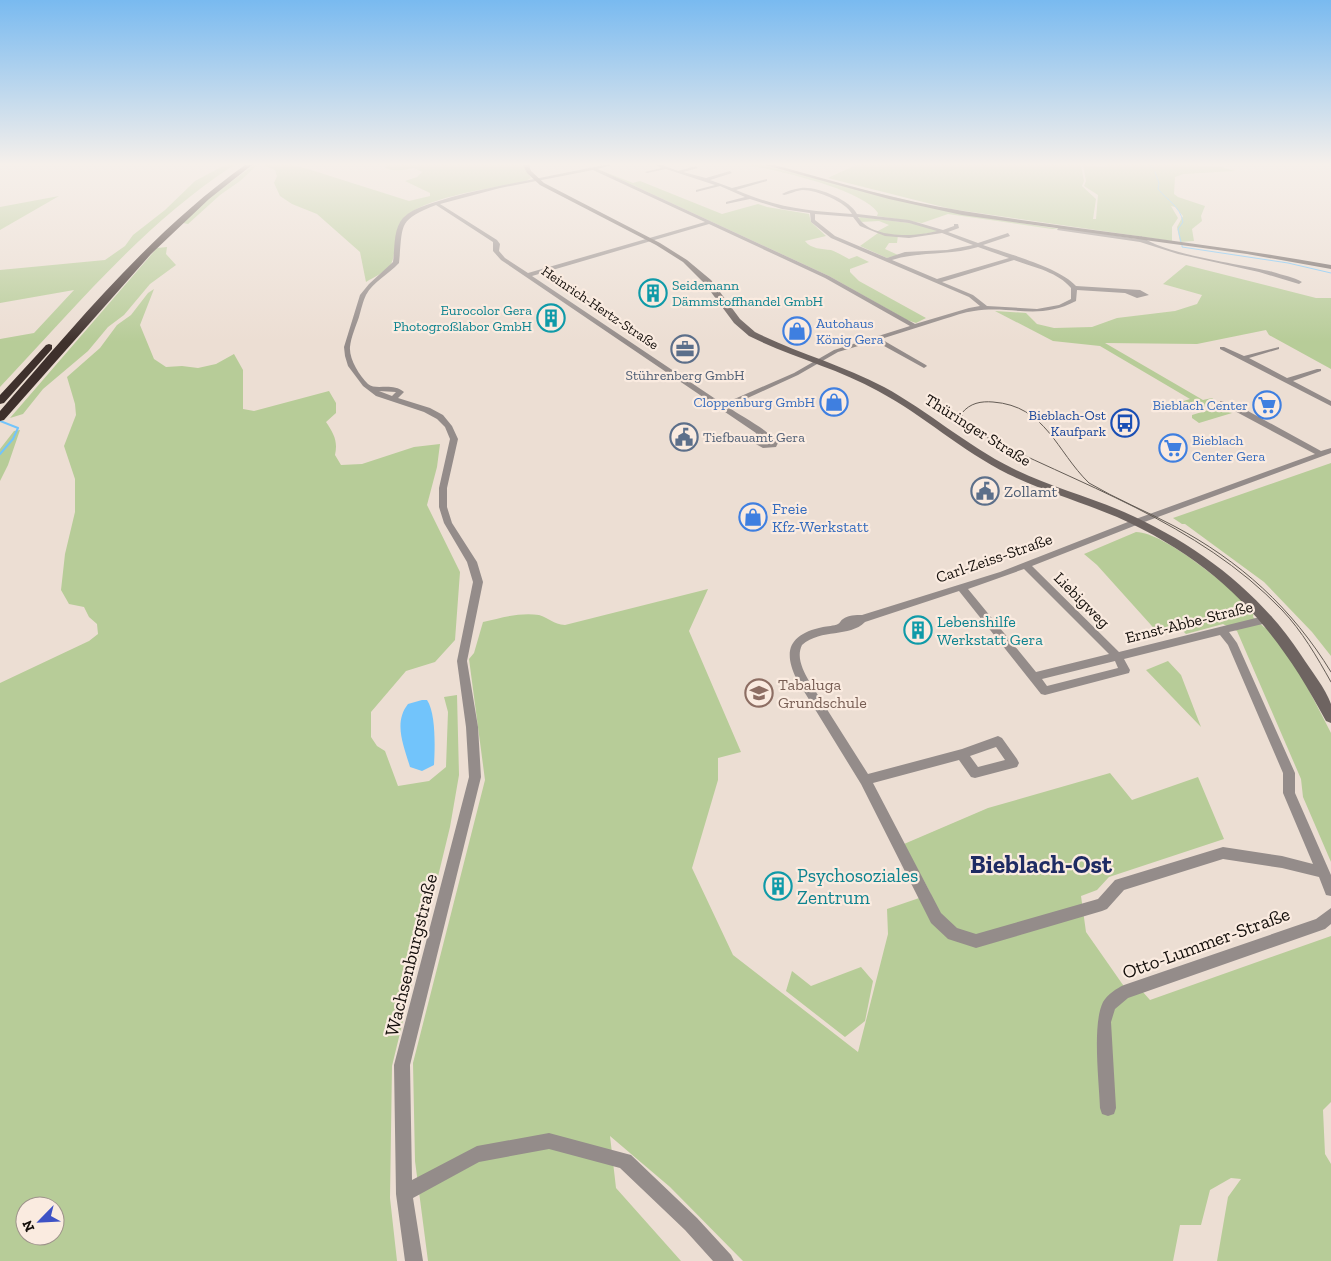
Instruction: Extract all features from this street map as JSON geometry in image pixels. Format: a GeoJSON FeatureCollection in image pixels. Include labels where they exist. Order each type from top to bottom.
{"type":"FeatureCollection","features":[{"type":"Feature","properties":{"kind":"highway"},"geometry":{"type":"LineString","coordinates":[[89,302],[165,224]]}},
{"type":"Feature","properties":{"kind":"highway"},"geometry":{"type":"LineString","coordinates":[[4,404],[175,224]]}},
{"type":"Feature","properties":{"kind":"highway"},"geometry":{"type":"LineString","coordinates":[[0,418],[4,404],[58,338]]}},
{"type":"Feature","properties":{"kind":"main road","name":"Thüringer Straße"},"geometry":{"type":"LineString","coordinates":[[622,224],[651,239],[691,266],[708,282],[742,321],[767,341],[880,388],[1010,471],[1136,522],[1166,537],[1201,560],[1238,589],[1268,619],[1302,664],[1331,717]]}},
{"type":"Feature","properties":{"kind":"main road"},"geometry":{"type":"LineString","coordinates":[[1034,224],[1141,240],[1256,254],[1331,268]]}},
{"type":"Feature","properties":{"kind":"street","name":"Wachsenburgstraße"},"geometry":{"type":"LineString","coordinates":[[402,224],[396,249],[396,263],[370,285],[363,295],[347,347],[348,356],[351,366],[365,385],[393,399],[427,410],[440,417],[448,426],[454,439],[443,488],[443,507],[448,523],[472,562],[478,582],[462,661],[472,728],[475,777],[402,1065],[404,1194],[414,1261]]}},
{"type":"Feature","properties":{"kind":"street","name":"Heinrich-Hertz-Straße"},"geometry":{"type":"LineString","coordinates":[[468,224],[495,241],[497,255],[760,431]]}},
{"type":"Feature","properties":{"kind":"street"},"geometry":{"type":"LineString","coordinates":[[528,275],[705,224]]}},
{"type":"Feature","properties":{"kind":"street"},"geometry":{"type":"LineString","coordinates":[[710,224],[827,277],[914,326]]}},
{"type":"Feature","properties":{"kind":"street"},"geometry":{"type":"LineString","coordinates":[[816,224],[827,233],[972,296],[985,307]]}},
{"type":"Feature","properties":{"kind":"street"},"geometry":{"type":"LineString","coordinates":[[860,224],[867,228],[893,235],[920,236],[944,232],[956,225]]}},
{"type":"Feature","properties":{"kind":"street"},"geometry":{"type":"LineString","coordinates":[[917,224],[944,232],[1060,276],[1074,288],[1126,291]]}},
{"type":"Feature","properties":{"kind":"street"},"geometry":{"type":"LineString","coordinates":[[1059,230],[1141,240],[1175,252],[1259,270],[1299,282]]}},
{"type":"Feature","properties":{"kind":"street"},"geometry":{"type":"LineString","coordinates":[[887,260],[905,254],[946,252],[978,245],[1008,234]]}},
{"type":"Feature","properties":{"kind":"street"},"geometry":{"type":"LineString","coordinates":[[938,281],[964,272],[990,268],[1014,258]]}},
{"type":"Feature","properties":{"kind":"street"},"geometry":{"type":"LineString","coordinates":[[724,406],[789,377],[836,351],[914,326],[985,307],[1033,312],[1063,308],[1074,300],[1074,288]]}},
{"type":"Feature","properties":{"kind":"street"},"geometry":{"type":"LineString","coordinates":[[875,338],[924,366]]}},
{"type":"Feature","properties":{"kind":"street"},"geometry":{"type":"LineString","coordinates":[[1258,346],[1269,351]]}},
{"type":"Feature","properties":{"kind":"street"},"geometry":{"type":"LineString","coordinates":[[1222,348],[1331,404]]}},
{"type":"Feature","properties":{"kind":"street"},"geometry":{"type":"LineString","coordinates":[[1243,358],[1277,348]]}},
{"type":"Feature","properties":{"kind":"street"},"geometry":{"type":"LineString","coordinates":[[1286,380],[1319,370]]}},
{"type":"Feature","properties":{"kind":"street"},"geometry":{"type":"LineString","coordinates":[[1223,403],[1234,407],[1316,456],[1227,407],[1223,403]]}},
{"type":"Feature","properties":{"kind":"street","name":"Carl-Zeiss-Straße"},"geometry":{"type":"LineString","coordinates":[[865,780],[846,747],[828,725],[794,663],[794,649],[798,641],[808,636],[843,626],[855,626],[862,620],[1026,566],[1136,522],[1331,450]]}},
{"type":"Feature","properties":{"kind":"street","name":"Liebigweg"},"geometry":{"type":"LineString","coordinates":[[1026,566],[1117,656]]}},
{"type":"Feature","properties":{"kind":"street"},"geometry":{"type":"LineString","coordinates":[[961,587],[1034,677]]}},
{"type":"Feature","properties":{"kind":"street","name":"Ernst-Abbe-Straße"},"geometry":{"type":"LineString","coordinates":[[1117,656],[1125,670],[1061,688],[1045,691],[1034,677],[1117,656],[1268,619]]}},
{"type":"Feature","properties":{"kind":"street"},"geometry":{"type":"LineString","coordinates":[[1223,630],[1232,643],[1289,773],[1289,792],[1331,890]]}},
{"type":"Feature","properties":{"kind":"street"},"geometry":{"type":"LineString","coordinates":[[962,754],[865,780],[936,918],[952,934],[976,941],[1102,904],[1120,885],[1223,853],[1282,862],[1322,872]]}},
{"type":"Feature","properties":{"kind":"street","name":"Otto-Lummer-Straße"},"geometry":{"type":"LineString","coordinates":[[1108,1108],[1104,1022],[1109,1005],[1124,992],[1320,924],[1331,915]]}},
{"type":"Feature","properties":{"kind":"street"},"geometry":{"type":"LineString","coordinates":[[404,1194],[477,1154],[549,1141],[624,1162],[691,1224],[725,1261]]}},
{"type":"Feature","properties":{"kind":"green space"},"geometry":{"type":"Polygon","coordinates":[[[0,224],[11,224],[0,230],[0,224]]]}},
{"type":"Feature","properties":{"kind":"green space"},"geometry":{"type":"Polygon","coordinates":[[[147,224],[158,224],[111,269],[0,387],[0,339],[34,333],[74,290],[0,303],[0,270],[105,260],[125,246],[133,235],[147,224]]]}},
{"type":"Feature","properties":{"kind":"green space"},"geometry":{"type":"Polygon","coordinates":[[[328,224],[400,224],[391,264],[383,272],[366,282],[360,252],[328,224]]]}},
{"type":"Feature","properties":{"kind":"green space"},"geometry":{"type":"Polygon","coordinates":[[[716,224],[813,224],[826,236],[805,241],[807,244],[831,250],[849,259],[857,256],[869,262],[850,269],[850,272],[859,281],[926,318],[916,323],[907,320],[829,276],[716,224]]]}},
{"type":"Feature","properties":{"kind":"green space"},"geometry":{"type":"Polygon","coordinates":[[[886,224],[916,224],[939,231],[914,236],[898,235],[897,243],[889,243],[885,249],[898,255],[887,258],[860,246],[878,233],[878,231],[889,225],[886,224]]]}},
{"type":"Feature","properties":{"kind":"green space"},"geometry":{"type":"Polygon","coordinates":[[[1016,224],[1060,229],[1052,229],[1016,224]]]}},
{"type":"Feature","properties":{"kind":"green space"},"geometry":{"type":"Polygon","coordinates":[[[1054,224],[1174,224],[1172,227],[1172,241],[1054,224]]]}},
{"type":"Feature","properties":{"kind":"green space"},"geometry":{"type":"Polygon","coordinates":[[[1179,224],[1198,224],[1192,229],[1194,241],[1180,242],[1177,227],[1179,224]]]}},
{"type":"Feature","properties":{"kind":"green space"},"geometry":{"type":"Polygon","coordinates":[[[167,247],[166,254],[176,265],[150,284],[124,315],[108,327],[88,351],[43,389],[23,414],[10,418],[157,248],[167,247]]]}},
{"type":"Feature","properties":{"kind":"green space"},"geometry":{"type":"Polygon","coordinates":[[[1186,265],[1316,298],[1331,298],[1331,369],[1269,335],[1266,330],[1197,344],[1105,343],[1203,400],[1212,398],[1215,401],[1199,409],[1180,410],[1168,406],[1190,399],[1100,346],[1053,341],[995,311],[1026,313],[1037,324],[1054,328],[1092,327],[1117,318],[1175,311],[1197,304],[1202,295],[1163,284],[1186,265]]]}},
{"type":"Feature","properties":{"kind":"green space"},"geometry":{"type":"Polygon","coordinates":[[[154,289],[140,325],[154,359],[166,367],[198,368],[216,364],[234,354],[243,370],[243,409],[254,411],[329,391],[336,403],[336,413],[326,422],[335,438],[335,455],[341,465],[362,464],[414,447],[440,444],[437,467],[427,505],[460,572],[455,640],[435,662],[406,671],[371,712],[371,737],[377,746],[385,751],[398,786],[429,781],[446,767],[448,712],[444,697],[457,695],[459,775],[450,827],[392,1066],[390,1198],[397,1261],[0,1261],[0,683],[89,641],[98,634],[97,624],[89,617],[84,607],[69,604],[61,590],[65,554],[75,512],[75,479],[64,446],[76,415],[75,404],[67,377],[100,348],[117,325],[131,315],[148,293],[154,289]]]}},
{"type":"Feature","properties":{"kind":"green space"},"geometry":{"type":"Polygon","coordinates":[[[1215,408],[1232,413],[1199,423],[1192,418],[1192,415],[1215,408]]]}},
{"type":"Feature","properties":{"kind":"green space"},"geometry":{"type":"Polygon","coordinates":[[[20,430],[8,465],[0,481],[0,449],[14,431],[20,430]]]}},
{"type":"Feature","properties":{"kind":"green space"},"geometry":{"type":"Polygon","coordinates":[[[1331,463],[1331,656],[1312,632],[1264,582],[1185,524],[1173,518],[1331,463]]]}},
{"type":"Feature","properties":{"kind":"green space"},"geometry":{"type":"Polygon","coordinates":[[[1136,532],[1164,541],[1181,551],[1231,590],[1254,611],[1253,617],[1273,632],[1296,665],[1331,733],[1331,862],[1303,797],[1301,779],[1237,631],[1223,624],[1186,634],[1180,628],[1160,635],[1097,565],[1084,554],[1136,532]]]}},
{"type":"Feature","properties":{"kind":"green space"},"geometry":{"type":"Polygon","coordinates":[[[708,589],[689,631],[741,752],[718,758],[718,780],[692,868],[733,955],[858,1052],[888,934],[887,909],[931,894],[904,844],[988,808],[1110,773],[1132,800],[1198,777],[1224,839],[1109,877],[1097,890],[1081,896],[1086,932],[1130,995],[1142,991],[1150,1000],[1331,936],[1331,1102],[1323,1110],[1325,1154],[1331,1164],[1331,1261],[1217,1261],[1228,1197],[1241,1179],[1231,1178],[1210,1190],[1201,1225],[1180,1225],[1173,1261],[743,1261],[670,1187],[610,1136],[616,1188],[681,1261],[428,1261],[415,1161],[413,1063],[485,780],[469,659],[474,653],[483,622],[532,614],[565,625],[708,589]]]}},
{"type":"Feature","properties":{"kind":"green space"},"geometry":{"type":"Polygon","coordinates":[[[1168,661],[1181,675],[1201,727],[1146,670],[1168,661]]]}},
{"type":"Feature","properties":{"kind":"green space"},"geometry":{"type":"Polygon","coordinates":[[[861,967],[873,981],[865,1021],[845,1037],[786,991],[792,971],[811,986],[861,967]]]}},
{"type":"Feature","properties":{"kind":"water"},"geometry":{"type":"Polygon","coordinates":[[[427,700],[430,706],[435,740],[434,765],[422,771],[410,767],[400,727],[401,719],[408,704],[427,700]]]}},
{"type":"Feature","properties":{"kind":"waterway"},"geometry":{"type":"LineString","coordinates":[[1181,242],[1178,229],[1182,224]]}},
{"type":"Feature","properties":{"kind":"waterway"},"geometry":{"type":"LineString","coordinates":[[1182,245],[1182,247],[1288,263],[1331,273]]}},
{"type":"Feature","properties":{"kind":"waterway"},"geometry":{"type":"LineString","coordinates":[[0,421],[18,428],[13,439],[0,454]]}},
{"type":"Feature","properties":{"kind":"tram line"},"geometry":{"type":"LineString","coordinates":[[1331,672],[1299,627],[1263,588],[1221,555],[1198,540],[1089,483],[1048,432],[1026,412],[1011,405],[980,402],[972,405],[962,413],[963,422],[974,431],[1136,508],[1213,552],[1249,579],[1282,610],[1303,635],[1331,682]]}},
{"type":"Feature","properties":{"kind":"place","name":"Seidemann Dämmstoffhandel GmbH"},"geometry":{"type":"Point","coordinates":[653,293]}},
{"type":"Feature","properties":{"kind":"place","name":"Eurocolor Gera Photogroßlabor GmbH"},"geometry":{"type":"Point","coordinates":[551,318]}},
{"type":"Feature","properties":{"kind":"place","name":"Autohaus König Gera"},"geometry":{"type":"Point","coordinates":[797,331]}},
{"type":"Feature","properties":{"kind":"place","name":"Stührenberg GmbH"},"geometry":{"type":"Point","coordinates":[685,349]}},
{"type":"Feature","properties":{"kind":"place","name":"Cloppenburg GmbH"},"geometry":{"type":"Point","coordinates":[834,402]}},
{"type":"Feature","properties":{"kind":"place","name":"Bieblach Center"},"geometry":{"type":"Point","coordinates":[1267,405]}},
{"type":"Feature","properties":{"kind":"place","name":"Bieblach-Ost Kaufpark"},"geometry":{"type":"Point","coordinates":[1125,423]}},
{"type":"Feature","properties":{"kind":"place","name":"Tiefbauamt Gera"},"geometry":{"type":"Point","coordinates":[684,437]}},
{"type":"Feature","properties":{"kind":"place","name":"Bieblach Center Gera"},"geometry":{"type":"Point","coordinates":[1173,448]}},
{"type":"Feature","properties":{"kind":"place","name":"Zollamt"},"geometry":{"type":"Point","coordinates":[985,491]}},
{"type":"Feature","properties":{"kind":"place","name":"Freie Kfz-Werkstatt"},"geometry":{"type":"Point","coordinates":[753,517]}},
{"type":"Feature","properties":{"kind":"place","name":"Lebenshilfe Werkstatt Gera"},"geometry":{"type":"Point","coordinates":[918,630]}},
{"type":"Feature","properties":{"kind":"place","name":"Tabaluga Grundschule"},"geometry":{"type":"Point","coordinates":[759,693]}},
{"type":"Feature","properties":{"kind":"place","name":"Psychosoziales Zentrum"},"geometry":{"type":"Point","coordinates":[778,886]}},
{"type":"Feature","properties":{"kind":"district","name":"Bieblach-Ost"},"geometry":{"type":"Point","coordinates":[1041,864]}}]}
